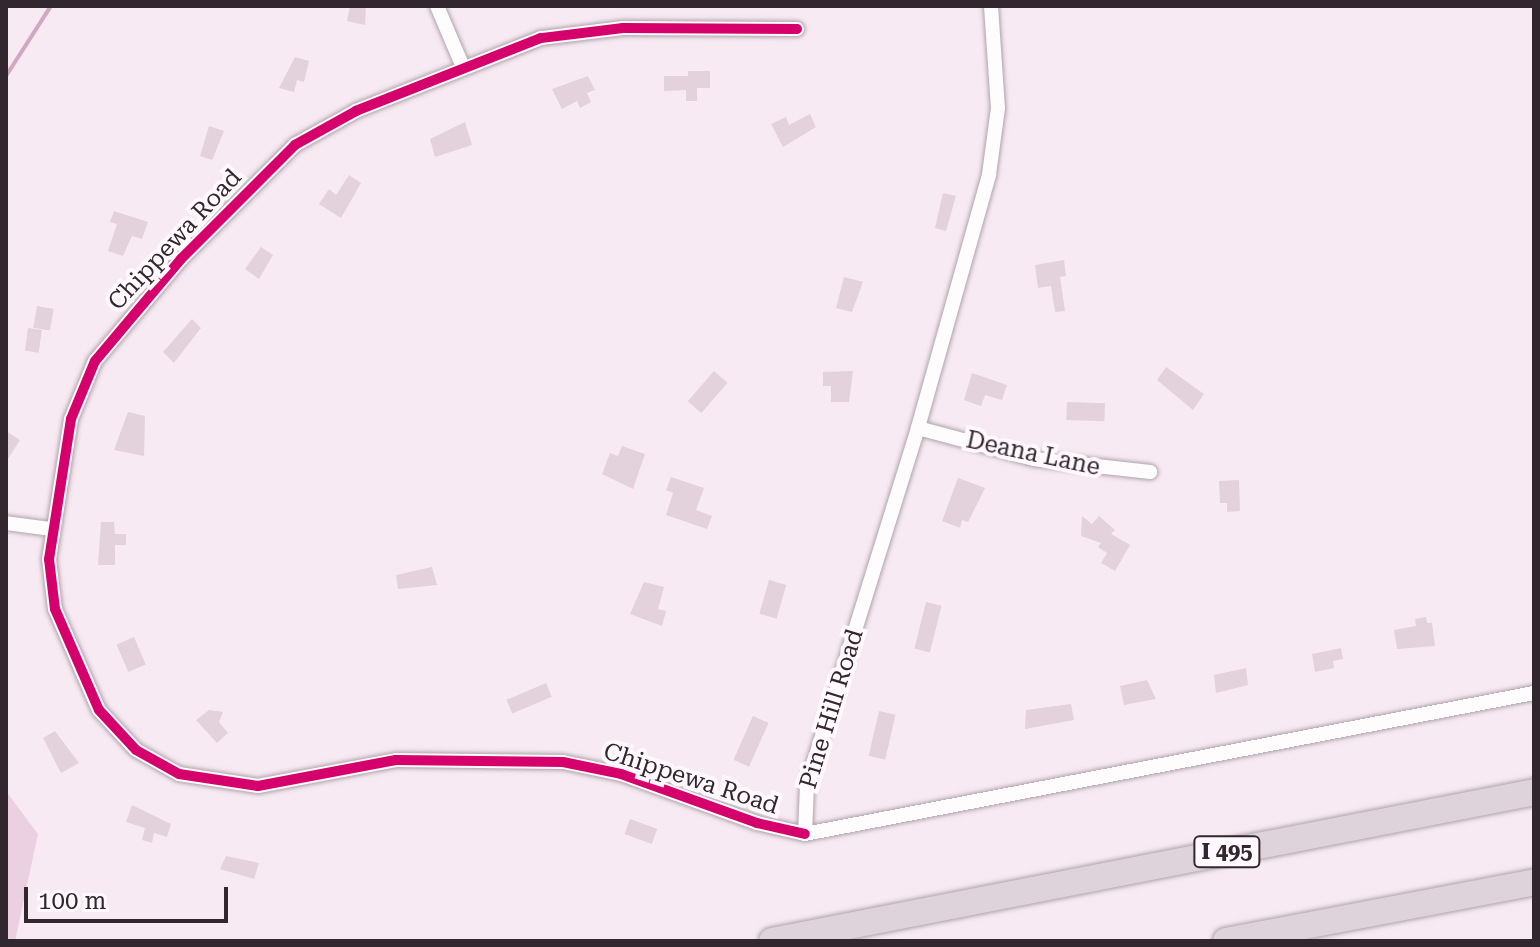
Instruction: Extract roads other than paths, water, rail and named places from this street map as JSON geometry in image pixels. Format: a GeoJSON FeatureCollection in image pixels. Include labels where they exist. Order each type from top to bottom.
{"type":"FeatureCollection","features":[{"type":"Feature","properties":{"kind":"highway","name":"I 495"},"geometry":{"type":"LineString","coordinates":[[772,941],[1534,792]]}},
{"type":"Feature","properties":{"kind":"highway"},"geometry":{"type":"LineString","coordinates":[[1226,941],[1534,882]]}},
{"type":"Feature","properties":{"kind":"street"},"geometry":{"type":"LineString","coordinates":[[437,6],[463,67]]}},
{"type":"Feature","properties":{"kind":"street","name":"Pine Hill Road"},"geometry":{"type":"LineString","coordinates":[[805,834],[810,774],[918,428],[989,175],[999,96],[991,6]]}},
{"type":"Feature","properties":{"kind":"street","name":"Chippewa Road"},"geometry":{"type":"LineString","coordinates":[[797,29],[623,28],[568,33],[516,46],[463,67],[334,121],[295,145],[123,323],[95,361],[80,392],[51,529],[53,600],[87,687],[118,734],[167,769],[245,786],[396,760],[563,762],[621,774],[757,823],[805,834]]}},
{"type":"Feature","properties":{"kind":"street","name":"Deana Lane"},"geometry":{"type":"LineString","coordinates":[[918,428],[1034,459],[1150,472]]}},
{"type":"Feature","properties":{"kind":"street"},"geometry":{"type":"LineString","coordinates":[[6,523],[51,529]]}},
{"type":"Feature","properties":{"kind":"street"},"geometry":{"type":"LineString","coordinates":[[805,834],[1534,693]]}},
{"type":"Feature","properties":{"kind":"waterway"},"geometry":{"type":"LineString","coordinates":[[6,76],[51,6]]}}]}
